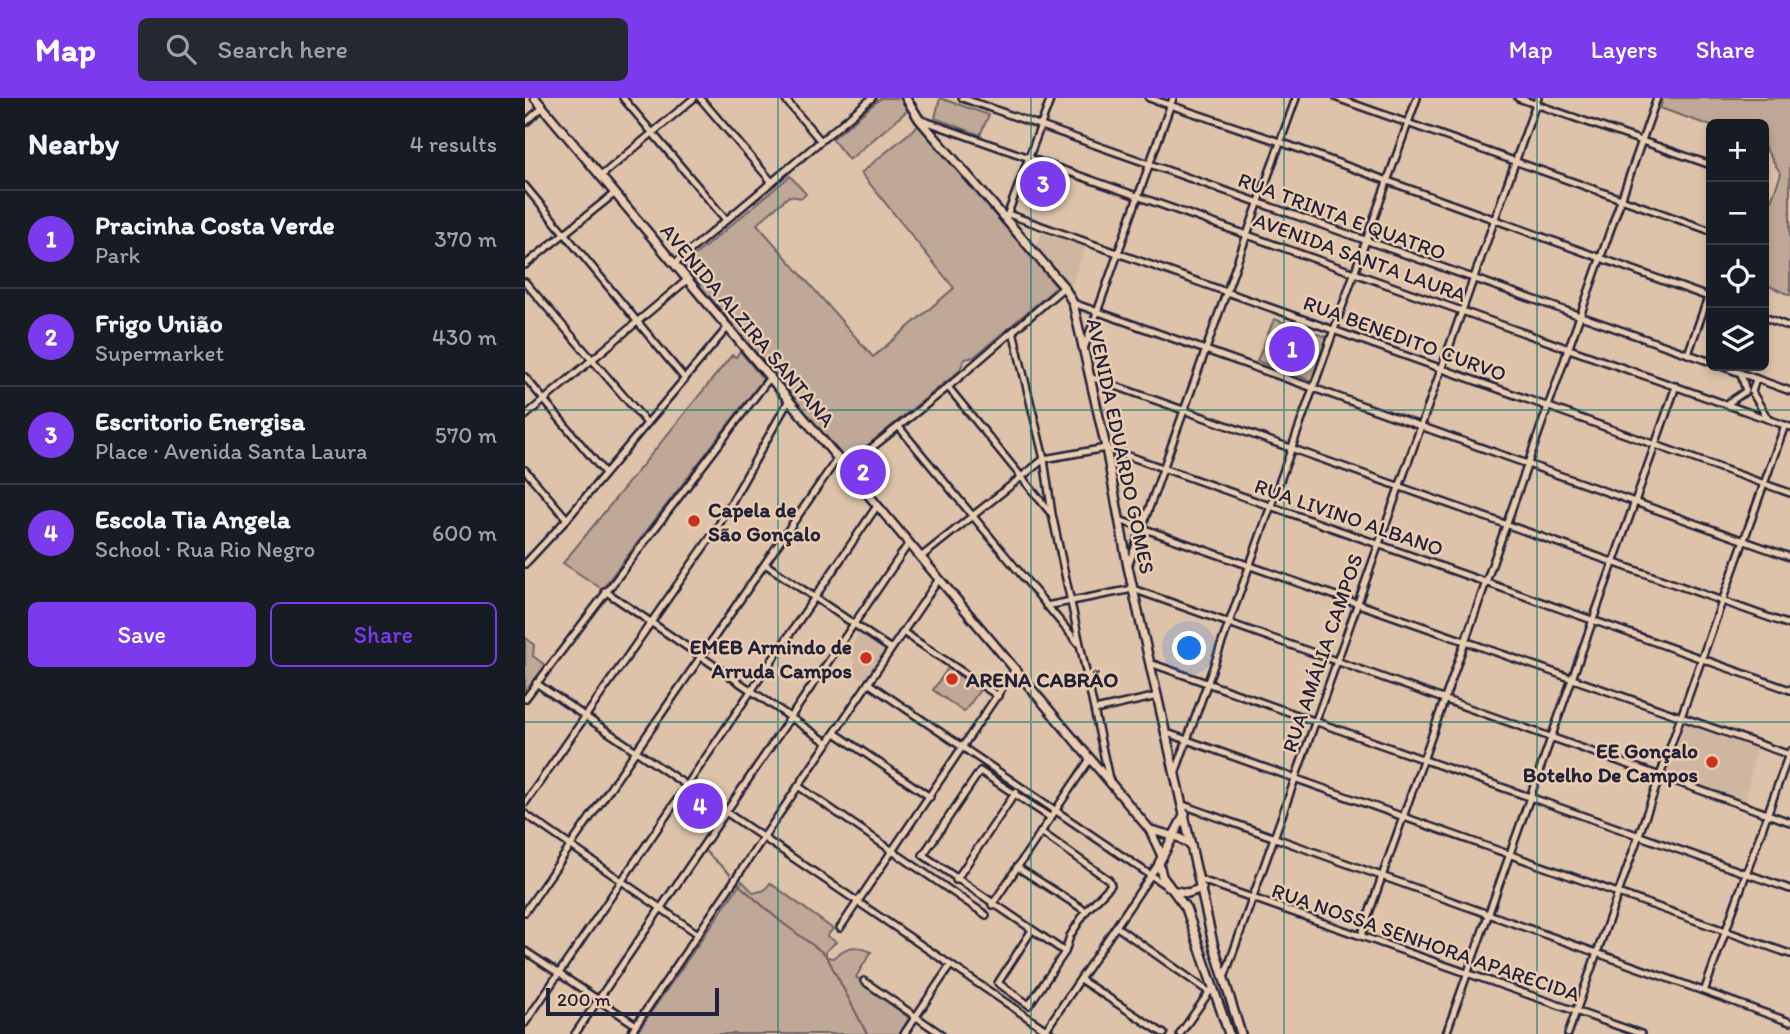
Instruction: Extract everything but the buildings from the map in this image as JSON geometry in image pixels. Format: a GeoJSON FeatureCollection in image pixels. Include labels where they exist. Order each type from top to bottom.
{"type":"FeatureCollection","features":[{"type":"Feature","properties":{"kind":"main road","name":"AVENIDA ALZIRA SANTANA"},"geometry":{"type":"LineString","coordinates":[[535,98],[1150,830],[1172,889],[1186,908],[1229,1034]]}},
{"type":"Feature","properties":{"kind":"main road","name":"AVENIDA EDUARDO GOMES"},"geometry":{"type":"LineString","coordinates":[[906,98],[919,119],[1007,216],[1064,287],[1073,303],[1106,448],[1128,567],[1223,981],[1241,1034]]}},
{"type":"Feature","properties":{"kind":"main road"},"geometry":{"type":"LineString","coordinates":[[1160,859],[1184,809]]}},
{"type":"Feature","properties":{"kind":"main road"},"geometry":{"type":"LineString","coordinates":[[1150,830],[1189,842],[1193,849]]}},
{"type":"Feature","properties":{"kind":"main road"},"geometry":{"type":"LineString","coordinates":[[1172,889],[1188,893],[1202,884]]}},
{"type":"Feature","properties":{"kind":"street"},"geometry":{"type":"LineString","coordinates":[[623,98],[726,220]]}},
{"type":"Feature","properties":{"kind":"street"},"geometry":{"type":"LineString","coordinates":[[601,176],[694,98]]}},
{"type":"Feature","properties":{"kind":"street"},"geometry":{"type":"LineString","coordinates":[[700,98],[772,181]]}},
{"type":"Feature","properties":{"kind":"street"},"geometry":{"type":"LineString","coordinates":[[784,98],[820,140]]}},
{"type":"Feature","properties":{"kind":"street","name":"RUA TRINTA E QUATRO"},"geometry":{"type":"LineString","coordinates":[[962,98],[1706,360]]}},
{"type":"Feature","properties":{"kind":"street"},"geometry":{"type":"LineString","coordinates":[[1007,216],[1051,98]]}},
{"type":"Feature","properties":{"kind":"street"},"geometry":{"type":"LineString","coordinates":[[1149,98],[1495,218],[1706,296]]}},
{"type":"Feature","properties":{"kind":"street"},"geometry":{"type":"LineString","coordinates":[[1084,350],[1173,98]]}},
{"type":"Feature","properties":{"kind":"street"},"geometry":{"type":"LineString","coordinates":[[1128,567],[1296,98]]}},
{"type":"Feature","properties":{"kind":"street"},"geometry":{"type":"LineString","coordinates":[[1337,98],[1706,229]]}},
{"type":"Feature","properties":{"kind":"street"},"geometry":{"type":"LineString","coordinates":[[1176,771],[1207,682],[1231,624],[1353,272],[1417,98]]}},
{"type":"Feature","properties":{"kind":"street"},"geometry":{"type":"LineString","coordinates":[[1518,98],[1537,101],[1706,163]]}},
{"type":"Feature","properties":{"kind":"street"},"geometry":{"type":"LineString","coordinates":[[1361,936],[1657,98]]}},
{"type":"Feature","properties":{"kind":"street"},"geometry":{"type":"LineString","coordinates":[[674,264],[868,99]]}},
{"type":"Feature","properties":{"kind":"street","name":"RUA AMÁLIA CAMPOS"},"geometry":{"type":"LineString","coordinates":[[1223,981],[1335,660],[1537,101]]}},
{"type":"Feature","properties":{"kind":"street"},"geometry":{"type":"LineString","coordinates":[[525,123],[543,107]]}},
{"type":"Feature","properties":{"kind":"street","name":"AVENIDA SANTA LAURA"},"geometry":{"type":"LineString","coordinates":[[919,119],[1788,426]]}},
{"type":"Feature","properties":{"kind":"street"},"geometry":{"type":"LineString","coordinates":[[525,186],[685,379]]}},
{"type":"Feature","properties":{"kind":"street"},"geometry":{"type":"LineString","coordinates":[[525,265],[615,193]]}},
{"type":"Feature","properties":{"kind":"street","name":"RUA BENEDITO CURVO"},"geometry":{"type":"LineString","coordinates":[[1007,216],[1119,253],[1790,493]]}},
{"type":"Feature","properties":{"kind":"street"},"geometry":{"type":"LineString","coordinates":[[525,416],[687,280]]}},
{"type":"Feature","properties":{"kind":"street"},"geometry":{"type":"LineString","coordinates":[[525,282],[647,423]]}},
{"type":"Feature","properties":{"kind":"street"},"geometry":{"type":"LineString","coordinates":[[845,469],[948,387],[1064,287]]}},
{"type":"Feature","properties":{"kind":"street"},"geometry":{"type":"LineString","coordinates":[[1073,303],[1790,557]]}},
{"type":"Feature","properties":{"kind":"street"},"geometry":{"type":"LineString","coordinates":[[1688,354],[1706,307]]}},
{"type":"Feature","properties":{"kind":"street"},"geometry":{"type":"LineString","coordinates":[[1769,319],[1790,327]]}},
{"type":"Feature","properties":{"kind":"street"},"geometry":{"type":"LineString","coordinates":[[525,563],[567,519],[728,327]]}},
{"type":"Feature","properties":{"kind":"street"},"geometry":{"type":"LineString","coordinates":[[1013,331],[1044,459],[1052,514],[1109,781]]}},
{"type":"Feature","properties":{"kind":"street"},"geometry":{"type":"LineString","coordinates":[[1735,371],[1790,391]]}},
{"type":"Feature","properties":{"kind":"street"},"geometry":{"type":"LineString","coordinates":[[1741,373],[1749,392],[1768,419]]}},
{"type":"Feature","properties":{"kind":"street"},"geometry":{"type":"LineString","coordinates":[[525,699],[604,591],[771,376]]}},
{"type":"Feature","properties":{"kind":"street"},"geometry":{"type":"LineString","coordinates":[[525,377],[604,472]]}},
{"type":"Feature","properties":{"kind":"street"},"geometry":{"type":"LineString","coordinates":[[1090,377],[1790,625]]}},
{"type":"Feature","properties":{"kind":"street"},"geometry":{"type":"LineString","coordinates":[[1727,404],[1749,392],[1756,379]]}},
{"type":"Feature","properties":{"kind":"street"},"geometry":{"type":"LineString","coordinates":[[1446,1034],[1676,386]]}},
{"type":"Feature","properties":{"kind":"street"},"geometry":{"type":"LineString","coordinates":[[948,387],[1052,514]]}},
{"type":"Feature","properties":{"kind":"street"},"geometry":{"type":"LineString","coordinates":[[525,803],[717,528],[789,400]]}},
{"type":"Feature","properties":{"kind":"street"},"geometry":{"type":"LineString","coordinates":[[1567,1034],[1700,658],[1788,426]]}},
{"type":"Feature","properties":{"kind":"street"},"geometry":{"type":"LineString","coordinates":[[899,427],[1081,645]]}},
{"type":"Feature","properties":{"kind":"street"},"geometry":{"type":"LineString","coordinates":[[921,556],[1044,459],[1106,448]]}},
{"type":"Feature","properties":{"kind":"street","name":"RUA LIVINO ALBANO"},"geometry":{"type":"LineString","coordinates":[[1106,448],[1790,690]]}},
{"type":"Feature","properties":{"kind":"street"},"geometry":{"type":"LineString","coordinates":[[525,912],[837,459]]}},
{"type":"Feature","properties":{"kind":"street"},"geometry":{"type":"LineString","coordinates":[[525,470],[567,519]]}},
{"type":"Feature","properties":{"kind":"street"},"geometry":{"type":"LineString","coordinates":[[525,1023],[877,506]]}},
{"type":"Feature","properties":{"kind":"street"},"geometry":{"type":"LineString","coordinates":[[1119,520],[1790,754],[1766,814],[1748,873],[1705,989]]}},
{"type":"Feature","properties":{"kind":"street"},"geometry":{"type":"LineString","coordinates":[[575,1034],[909,543]]}},
{"type":"Feature","properties":{"kind":"street"},"geometry":{"type":"LineString","coordinates":[[765,564],[891,649]]}},
{"type":"Feature","properties":{"kind":"street"},"geometry":{"type":"LineString","coordinates":[[630,1034],[939,579]]}},
{"type":"Feature","properties":{"kind":"street"},"geometry":{"type":"LineString","coordinates":[[1047,606],[1133,589],[1790,822]]}},
{"type":"Feature","properties":{"kind":"street"},"geometry":{"type":"LineString","coordinates":[[604,591],[828,743]]}},
{"type":"Feature","properties":{"kind":"street"},"geometry":{"type":"LineString","coordinates":[[903,632],[997,696]]}},
{"type":"Feature","properties":{"kind":"street"},"geometry":{"type":"LineString","coordinates":[[1150,663],[1790,889]]}},
{"type":"Feature","properties":{"kind":"street"},"geometry":{"type":"LineString","coordinates":[[840,928],[965,747],[1015,669]]}},
{"type":"Feature","properties":{"kind":"street"},"geometry":{"type":"LineString","coordinates":[[536,683],[1047,1033],[1160,859]]}},
{"type":"Feature","properties":{"kind":"street"},"geometry":{"type":"LineString","coordinates":[[868,683],[1172,889]]}},
{"type":"Feature","properties":{"kind":"street"},"geometry":{"type":"LineString","coordinates":[[1095,709],[1158,696]]}},
{"type":"Feature","properties":{"kind":"street"},"geometry":{"type":"LineString","coordinates":[[835,733],[930,797]]}},
{"type":"Feature","properties":{"kind":"street"},"geometry":{"type":"LineString","coordinates":[[1167,733],[1790,954]]}},
{"type":"Feature","properties":{"kind":"street"},"geometry":{"type":"LineString","coordinates":[[992,905],[1090,759]]}},
{"type":"Feature","properties":{"kind":"street"},"geometry":{"type":"LineString","coordinates":[[1051,818],[983,772],[977,774],[923,852],[924,859],[1065,951]]}},
{"type":"Feature","properties":{"kind":"street"},"geometry":{"type":"LineString","coordinates":[[798,786],[986,915]]}},
{"type":"Feature","properties":{"kind":"street"},"geometry":{"type":"LineString","coordinates":[[955,880],[1016,792]]}},
{"type":"Feature","properties":{"kind":"street"},"geometry":{"type":"LineString","coordinates":[[1184,809],[1705,989],[1790,1022]]}},
{"type":"Feature","properties":{"kind":"street"},"geometry":{"type":"LineString","coordinates":[[525,814],[698,934]]}},
{"type":"Feature","properties":{"kind":"street"},"geometry":{"type":"LineString","coordinates":[[1032,930],[998,981],[999,985],[1026,1004],[1031,1004],[1065,951],[1072,932],[1093,901],[1104,896],[1111,882],[1041,832]]}},
{"type":"Feature","properties":{"kind":"street"},"geometry":{"type":"LineString","coordinates":[[1017,867],[1086,911]]}},
{"type":"Feature","properties":{"kind":"street","name":"RUA NOSSA SENHORA APARECIDA"},"geometry":{"type":"LineString","coordinates":[[1202,884],[1214,884],[1641,1034]]}},
{"type":"Feature","properties":{"kind":"street"},"geometry":{"type":"LineString","coordinates":[[1117,927],[1212,990],[1179,1034]]}},
{"type":"Feature","properties":{"kind":"street"},"geometry":{"type":"LineString","coordinates":[[525,951],[636,1026]]}},
{"type":"Feature","properties":{"kind":"street"},"geometry":{"type":"LineString","coordinates":[[904,1034],[950,966]]}},
{"type":"Feature","properties":{"kind":"street"},"geometry":{"type":"LineString","coordinates":[[1081,980],[1164,1034]]}},
{"type":"Feature","properties":{"kind":"street"},"geometry":{"type":"LineString","coordinates":[[864,981],[941,1034]]}},
{"type":"Feature","properties":{"kind":"shaded area"},"geometry":{"type":"Polygon","coordinates":[[[881,98],[901,98],[908,110],[849,160],[832,139],[881,98]]]}},
{"type":"Feature","properties":{"kind":"shaded area"},"geometry":{"type":"Polygon","coordinates":[[[940,98],[989,115],[980,135],[935,118],[940,98]]]}},
{"type":"Feature","properties":{"kind":"shaded area"},"geometry":{"type":"Polygon","coordinates":[[[1663,98],[1790,98],[1790,295],[1769,286],[1769,206],[1781,174],[1769,154],[1769,119],[1706,119],[1706,124],[1660,108],[1663,98]]]}},
{"type":"Feature","properties":{"kind":"shaded area"},"geometry":{"type":"Polygon","coordinates":[[[919,125],[1057,287],[974,357],[965,359],[959,371],[847,462],[683,265],[790,176],[806,194],[802,198],[789,196],[757,224],[873,357],[954,288],[861,173],[919,125]]]}},
{"type":"Feature","properties":{"kind":"shaded area"},"geometry":{"type":"Polygon","coordinates":[[[1042,233],[1086,247],[1070,288],[1035,247],[1042,233]]]}},
{"type":"Feature","properties":{"kind":"shaded area"},"geometry":{"type":"Polygon","coordinates":[[[1274,319],[1327,337],[1312,381],[1257,361],[1274,319]]]}},
{"type":"Feature","properties":{"kind":"shaded area"},"geometry":{"type":"Polygon","coordinates":[[[740,351],[763,379],[602,589],[563,563],[732,355],[736,357],[740,351]]]}},
{"type":"Feature","properties":{"kind":"shaded area","name":"EMEB Armindo de Arruda Campos"},"geometry":{"type":"Polygon","coordinates":[[[859,634],[886,652],[866,681],[850,671],[856,662],[846,654],[859,634]]]}},
{"type":"Feature","properties":{"kind":"shaded area"},"geometry":{"type":"Polygon","coordinates":[[[525,637],[534,645],[533,656],[546,666],[525,694],[525,637]]]}},
{"type":"Feature","properties":{"kind":"shaded area","name":"ARENA CABRÃO"},"geometry":{"type":"Polygon","coordinates":[[[948,668],[980,690],[964,712],[933,690],[948,668]]]}},
{"type":"Feature","properties":{"kind":"shaded area","name":"EE Gonçalo Botelho De Campos"},"geometry":{"type":"Polygon","coordinates":[[[1685,724],[1756,749],[1745,802],[1667,776],[1685,724]]]}},
{"type":"Feature","properties":{"kind":"shaded area"},"geometry":{"type":"Polygon","coordinates":[[[742,881],[754,893],[765,890],[770,883],[833,929],[827,936],[836,942],[826,951],[826,957],[833,958],[851,948],[871,952],[856,977],[909,1018],[900,1034],[636,1034],[742,881]]]}},
{"type":"Feature","properties":{"kind":"waterway"},"geometry":{"type":"LineString","coordinates":[[705,851],[730,874]]}},
{"type":"Feature","properties":{"kind":"waterway"},"geometry":{"type":"LineString","coordinates":[[738,884],[780,921],[826,955],[867,1034]]}},
{"type":"Feature","properties":{"kind":"place","name":"Escritorio Energisa"},"geometry":{"type":"Point","coordinates":[1043,184]}},
{"type":"Feature","properties":{"kind":"place","name":"Pracinha Costa Verde"},"geometry":{"type":"Point","coordinates":[1292,349]}},
{"type":"Feature","properties":{"kind":"place","name":"Frigo União"},"geometry":{"type":"Point","coordinates":[863,472]}},
{"type":"Feature","properties":{"kind":"place","name":"Capela de São Gonçalo"},"geometry":{"type":"Point","coordinates":[694,521]}},
{"type":"Feature","properties":{"kind":"place","name":"EMEB Armindo de Arruda Campos"},"geometry":{"type":"Point","coordinates":[866,658]}},
{"type":"Feature","properties":{"kind":"place","name":"ARENA CABRÃO"},"geometry":{"type":"Point","coordinates":[952,679]}},
{"type":"Feature","properties":{"kind":"place","name":"EE Gonçalo Botelho De Campos"},"geometry":{"type":"Point","coordinates":[1712,762]}},
{"type":"Feature","properties":{"kind":"place","name":"Escola Tia Angela"},"geometry":{"type":"Point","coordinates":[700,806]}}]}
